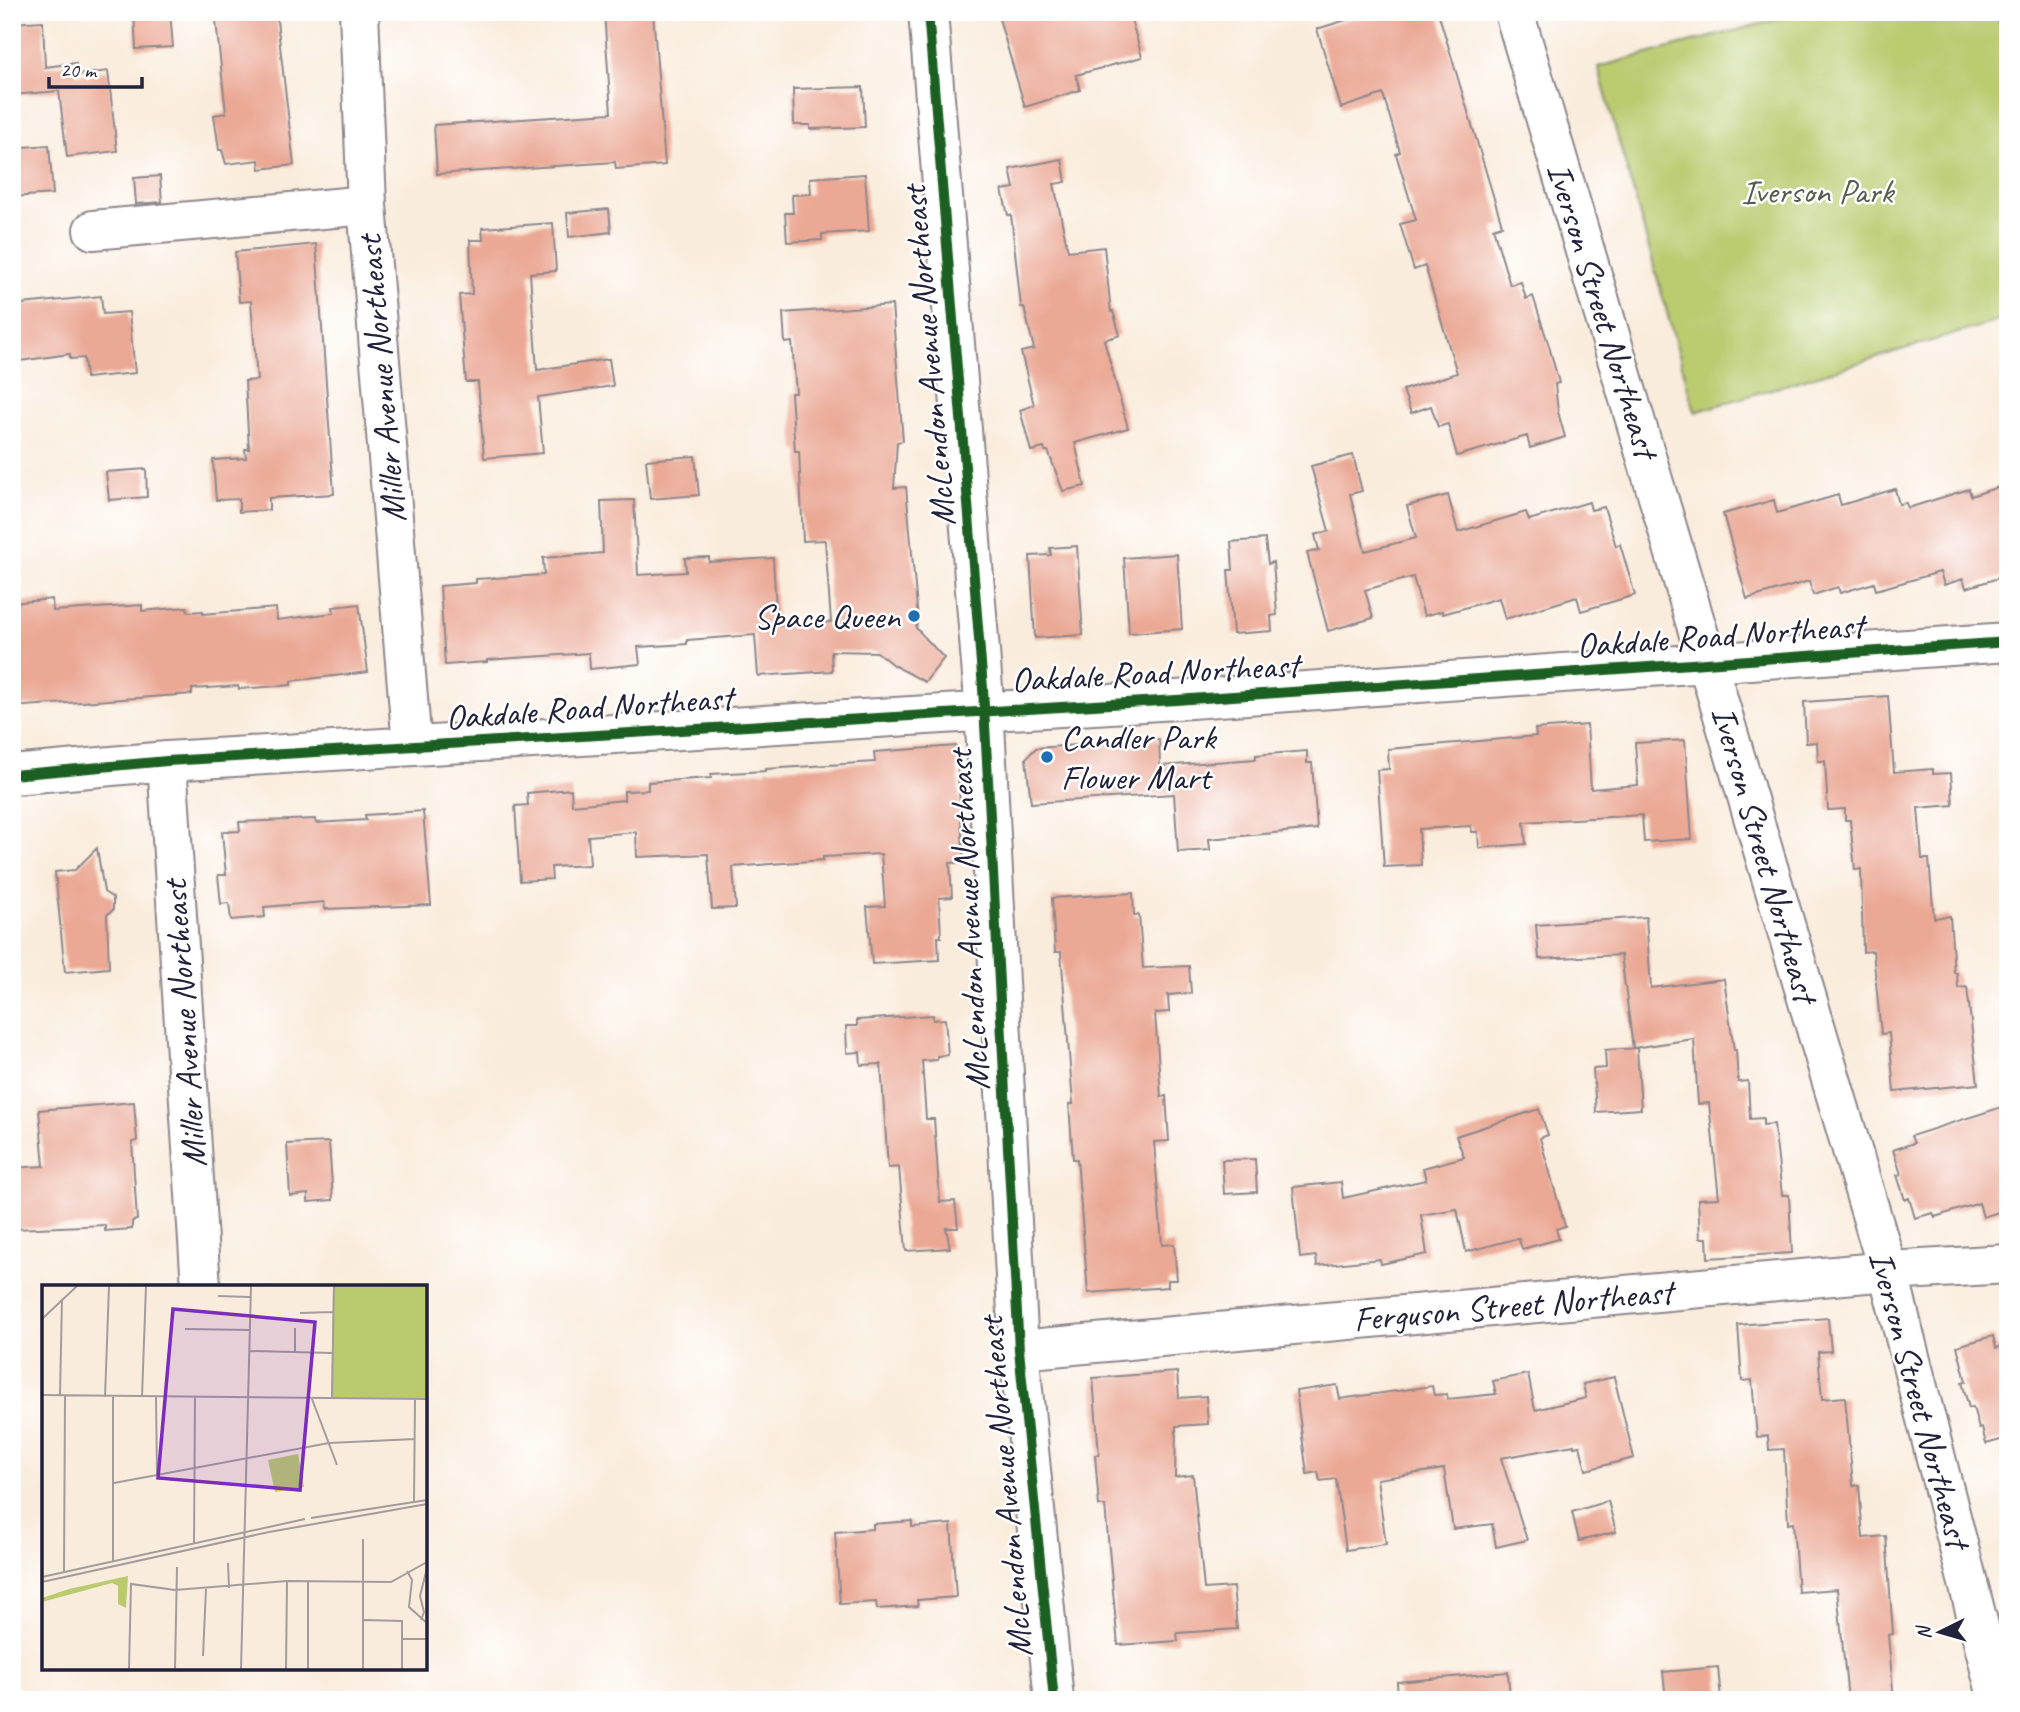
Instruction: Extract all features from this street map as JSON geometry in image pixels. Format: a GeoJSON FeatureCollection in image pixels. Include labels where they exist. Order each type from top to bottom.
{"type":"FeatureCollection","features":[{"type":"Feature","properties":{"kind":"street","name":"Miller Avenue Northeast"},"geometry":{"type":"LineString","coordinates":[[359,12],[367,205],[412,746]]}},
{"type":"Feature","properties":{"kind":"street","name":"McLendon Avenue Northeast"},"geometry":{"type":"LineString","coordinates":[[928,12],[985,710],[1019,1350],[1054,1700]]}},
{"type":"Feature","properties":{"kind":"street","name":"Iverson Street Northeast"},"geometry":{"type":"LineString","coordinates":[[1514,12],[1888,1271],[1998,1700]]}},
{"type":"Feature","properties":{"kind":"street"},"geometry":{"type":"LineString","coordinates":[[93,230],[367,205]]}},
{"type":"Feature","properties":{"kind":"street","name":"Oakdale Road Northeast"},"geometry":{"type":"LineString","coordinates":[[12,775],[167,761],[1492,680],[2008,642]]}},
{"type":"Feature","properties":{"kind":"street","name":"Miller Avenue Northeast"},"geometry":{"type":"LineString","coordinates":[[167,761],[201,1285]]}},
{"type":"Feature","properties":{"kind":"street","name":"Ferguson Street Northeast"},"geometry":{"type":"LineString","coordinates":[[1019,1350],[1888,1271],[2008,1264]]}},
{"type":"Feature","properties":{"kind":"green space","name":"Iverson Park"},"geometry":{"type":"Polygon","coordinates":[[[1805,12],[1997,12],[2008,54],[2008,318],[1695,412],[1598,67],[1805,12]]]}},
{"type":"Feature","properties":{"kind":"building"},"geometry":{"type":"Polygon","coordinates":[[[170,12],[173,47],[136,49],[134,13],[170,12]]]}},
{"type":"Feature","properties":{"kind":"building"},"geometry":{"type":"Polygon","coordinates":[[[215,12],[276,12],[294,165],[260,169],[259,160],[226,164],[222,150],[219,150],[214,115],[226,113],[215,12]]]}},
{"type":"Feature","properties":{"kind":"building"},"geometry":{"type":"Polygon","coordinates":[[[604,12],[653,12],[665,165],[616,169],[615,162],[437,174],[434,125],[611,113],[604,12]]]}},
{"type":"Feature","properties":{"kind":"building"},"geometry":{"type":"Polygon","coordinates":[[[997,12],[1129,12],[1142,57],[1076,75],[1080,90],[1025,107],[997,12]]]}},
{"type":"Feature","properties":{"kind":"building"},"geometry":{"type":"Polygon","coordinates":[[[1372,12],[1438,12],[1502,225],[1493,228],[1510,285],[1521,282],[1526,299],[1533,296],[1549,346],[1559,383],[1555,384],[1558,412],[1565,437],[1530,448],[1527,436],[1457,456],[1448,424],[1438,427],[1431,406],[1411,413],[1403,390],[1457,373],[1425,266],[1414,270],[1400,224],[1416,220],[1396,154],[1400,152],[1383,94],[1341,108],[1317,29],[1372,12]]]}},
{"type":"Feature","properties":{"kind":"building"},"geometry":{"type":"Polygon","coordinates":[[[43,21],[45,67],[76,63],[77,75],[108,71],[117,151],[67,157],[59,91],[12,95],[12,23],[43,21]]]}},
{"type":"Feature","properties":{"kind":"building"},"geometry":{"type":"Polygon","coordinates":[[[863,87],[865,127],[810,129],[810,125],[794,125],[793,89],[863,87]]]}},
{"type":"Feature","properties":{"kind":"building"},"geometry":{"type":"Polygon","coordinates":[[[49,145],[53,194],[12,197],[12,148],[49,145]]]}},
{"type":"Feature","properties":{"kind":"building"},"geometry":{"type":"Polygon","coordinates":[[[1062,159],[1066,182],[1054,184],[1068,251],[1104,247],[1111,312],[1113,311],[1120,335],[1104,340],[1128,428],[1075,443],[1085,486],[1063,491],[1048,451],[1044,448],[1031,451],[1020,410],[1034,405],[1021,352],[1034,349],[1024,307],[1021,307],[1011,215],[1008,215],[1002,190],[1014,188],[1010,169],[1062,159]]]}},
{"type":"Feature","properties":{"kind":"building"},"geometry":{"type":"Polygon","coordinates":[[[865,174],[869,231],[822,234],[822,240],[787,242],[785,213],[793,213],[792,195],[811,194],[810,178],[865,174]]]}},
{"type":"Feature","properties":{"kind":"building"},"geometry":{"type":"Polygon","coordinates":[[[160,176],[162,202],[136,204],[134,178],[160,176]]]}},
{"type":"Feature","properties":{"kind":"building"},"geometry":{"type":"Polygon","coordinates":[[[609,209],[611,232],[569,237],[567,213],[609,209]]]}},
{"type":"Feature","properties":{"kind":"building"},"geometry":{"type":"Polygon","coordinates":[[[553,223],[556,271],[530,273],[537,370],[609,359],[613,386],[538,397],[543,453],[484,458],[478,382],[466,382],[459,295],[472,294],[470,240],[483,240],[482,228],[553,223]]]}},
{"type":"Feature","properties":{"kind":"building"},"geometry":{"type":"Polygon","coordinates":[[[316,244],[334,494],[269,498],[269,510],[239,512],[239,499],[216,500],[213,460],[246,458],[245,449],[249,449],[245,381],[257,380],[251,301],[239,302],[235,252],[316,244]]]}},
{"type":"Feature","properties":{"kind":"building"},"geometry":{"type":"Polygon","coordinates":[[[101,296],[103,314],[129,312],[135,373],[86,378],[84,358],[70,359],[70,354],[12,362],[12,305],[101,296]]]}},
{"type":"Feature","properties":{"kind":"building"},"geometry":{"type":"Polygon","coordinates":[[[892,305],[903,441],[897,442],[894,488],[906,487],[918,620],[916,628],[944,658],[925,682],[893,665],[877,652],[831,651],[832,671],[758,676],[755,635],[638,647],[640,664],[590,669],[589,653],[445,665],[440,586],[476,583],[476,579],[544,575],[543,558],[603,553],[601,501],[634,500],[638,575],[686,572],[685,558],[709,557],[709,562],[773,558],[777,626],[831,622],[825,540],[803,541],[799,451],[795,451],[791,393],[796,393],[792,342],[785,343],[783,313],[892,305]]]}},
{"type":"Feature","properties":{"kind":"building"},"geometry":{"type":"Polygon","coordinates":[[[1353,455],[1362,491],[1350,494],[1365,551],[1416,538],[1407,506],[1448,495],[1458,532],[1526,512],[1529,520],[1589,502],[1591,510],[1604,507],[1616,546],[1620,544],[1635,595],[1581,611],[1577,597],[1505,619],[1499,598],[1443,614],[1442,611],[1424,616],[1413,577],[1365,590],[1373,618],[1328,631],[1307,553],[1319,550],[1315,535],[1329,531],[1311,466],[1353,455]]]}},
{"type":"Feature","properties":{"kind":"building"},"geometry":{"type":"Polygon","coordinates":[[[695,456],[699,495],[650,499],[646,460],[695,456]]]}},
{"type":"Feature","properties":{"kind":"building"},"geometry":{"type":"Polygon","coordinates":[[[146,469],[147,497],[109,500],[106,472],[146,469]]]}},
{"type":"Feature","properties":{"kind":"building"},"geometry":{"type":"Polygon","coordinates":[[[2008,484],[2008,575],[1966,588],[1963,579],[1944,585],[1940,572],[1876,590],[1874,583],[1840,593],[1838,587],[1813,595],[1809,581],[1747,599],[1723,514],[1774,500],[1777,513],[1838,495],[1841,505],[1895,489],[1899,504],[1906,503],[1908,508],[1969,489],[1971,496],[2008,484]]]}},
{"type":"Feature","properties":{"kind":"building"},"geometry":{"type":"Polygon","coordinates":[[[1265,539],[1268,564],[1273,562],[1277,615],[1271,616],[1272,631],[1233,634],[1228,570],[1233,570],[1231,542],[1265,539]]]}},
{"type":"Feature","properties":{"kind":"building"},"geometry":{"type":"Polygon","coordinates":[[[1077,546],[1083,635],[1035,638],[1030,556],[1051,555],[1050,548],[1077,546]]]}},
{"type":"Feature","properties":{"kind":"building"},"geometry":{"type":"Polygon","coordinates":[[[1177,554],[1182,629],[1129,633],[1124,558],[1177,554]]]}},
{"type":"Feature","properties":{"kind":"building"},"geometry":{"type":"Polygon","coordinates":[[[52,599],[53,611],[142,605],[142,611],[187,607],[188,612],[203,611],[203,614],[276,608],[277,620],[334,613],[333,607],[359,604],[368,672],[291,681],[291,685],[192,689],[192,694],[12,707],[12,603],[52,599]]]}},
{"type":"Feature","properties":{"kind":"building"},"geometry":{"type":"Polygon","coordinates":[[[1888,696],[1894,772],[1933,769],[1933,774],[1951,773],[1953,805],[1918,808],[1922,859],[1929,859],[1934,918],[1950,916],[1954,973],[1957,973],[1958,988],[1967,987],[1978,1084],[1894,1092],[1889,1033],[1881,1034],[1873,951],[1863,952],[1861,869],[1855,870],[1850,820],[1845,820],[1845,809],[1828,810],[1825,761],[1818,761],[1817,742],[1806,743],[1804,702],[1888,696]]]}},
{"type":"Feature","properties":{"kind":"building"},"geometry":{"type":"Polygon","coordinates":[[[1587,725],[1591,789],[1638,785],[1635,743],[1685,740],[1692,839],[1644,842],[1642,815],[1524,822],[1526,844],[1479,848],[1478,832],[1472,832],[1471,826],[1419,829],[1421,865],[1384,867],[1377,770],[1389,769],[1388,749],[1536,736],[1535,729],[1587,725]]]}},
{"type":"Feature","properties":{"kind":"building"},"geometry":{"type":"Polygon","coordinates":[[[1159,739],[1160,766],[1256,759],[1256,755],[1307,751],[1307,763],[1312,763],[1317,829],[1209,839],[1210,850],[1178,852],[1174,794],[1031,803],[1026,758],[1036,748],[1159,739]]]}},
{"type":"Feature","properties":{"kind":"building"},"geometry":{"type":"Polygon","coordinates":[[[956,746],[964,862],[950,863],[952,897],[939,898],[939,960],[872,964],[867,907],[885,906],[881,854],[733,867],[736,908],[712,909],[708,854],[637,857],[636,832],[588,836],[590,865],[551,867],[552,879],[520,881],[515,806],[528,805],[527,793],[571,789],[572,805],[624,800],[624,791],[648,790],[648,782],[711,778],[711,774],[766,769],[875,762],[874,752],[956,746]]]}},
{"type":"Feature","properties":{"kind":"building"},"geometry":{"type":"Polygon","coordinates":[[[423,811],[431,905],[325,909],[324,902],[264,907],[265,917],[231,920],[229,903],[221,904],[218,875],[226,875],[222,832],[240,831],[239,822],[315,819],[316,823],[366,820],[365,815],[423,811]]]}},
{"type":"Feature","properties":{"kind":"building"},"geometry":{"type":"Polygon","coordinates":[[[97,848],[104,892],[113,898],[113,910],[107,915],[109,968],[65,972],[55,872],[75,870],[97,848]]]}},
{"type":"Feature","properties":{"kind":"building"},"geometry":{"type":"Polygon","coordinates":[[[1133,893],[1134,915],[1139,915],[1143,968],[1189,966],[1191,993],[1168,995],[1169,1012],[1155,1013],[1161,1097],[1166,1096],[1169,1141],[1154,1142],[1162,1245],[1174,1244],[1177,1280],[1168,1280],[1168,1287],[1088,1293],[1077,1159],[1073,1159],[1069,1104],[1073,1104],[1061,952],[1055,952],[1052,898],[1133,893]]]}},
{"type":"Feature","properties":{"kind":"building"},"geometry":{"type":"Polygon","coordinates":[[[1646,917],[1651,988],[1724,979],[1736,1050],[1738,1082],[1748,1081],[1750,1119],[1763,1118],[1763,1125],[1774,1124],[1782,1195],[1789,1195],[1792,1253],[1708,1258],[1707,1238],[1700,1238],[1698,1199],[1719,1198],[1709,1103],[1698,1104],[1694,1039],[1633,1048],[1621,955],[1539,959],[1536,925],[1646,917]]]}},
{"type":"Feature","properties":{"kind":"building"},"geometry":{"type":"Polygon","coordinates":[[[933,1015],[933,1020],[945,1019],[948,1055],[937,1056],[937,1060],[922,1061],[926,1119],[934,1119],[940,1202],[955,1201],[958,1228],[946,1228],[950,1248],[906,1251],[899,1167],[888,1168],[881,1064],[861,1065],[860,1052],[847,1053],[846,1026],[857,1026],[857,1020],[933,1015]]]}},
{"type":"Feature","properties":{"kind":"building"},"geometry":{"type":"Polygon","coordinates":[[[1637,1048],[1641,1109],[1596,1112],[1593,1069],[1606,1068],[1605,1050],[1637,1048]]]}},
{"type":"Feature","properties":{"kind":"building"},"geometry":{"type":"Polygon","coordinates":[[[134,1102],[137,1141],[132,1142],[137,1220],[132,1221],[132,1229],[105,1231],[105,1225],[12,1227],[12,1168],[44,1166],[39,1110],[134,1102]]]}},
{"type":"Feature","properties":{"kind":"building"},"geometry":{"type":"Polygon","coordinates":[[[2008,1105],[2008,1209],[1983,1217],[1979,1203],[1935,1217],[1933,1213],[1915,1218],[1909,1198],[1905,1200],[1897,1175],[1901,1174],[1893,1150],[1914,1143],[1911,1136],[2008,1105]]]}},
{"type":"Feature","properties":{"kind":"building"},"geometry":{"type":"Polygon","coordinates":[[[1539,1109],[1548,1135],[1540,1138],[1565,1226],[1556,1229],[1559,1239],[1522,1249],[1519,1239],[1511,1240],[1466,1252],[1457,1209],[1421,1215],[1427,1254],[1381,1264],[1380,1259],[1317,1266],[1316,1256],[1300,1258],[1293,1187],[1341,1182],[1343,1198],[1426,1180],[1423,1168],[1464,1157],[1456,1136],[1539,1109]]]}},
{"type":"Feature","properties":{"kind":"building"},"geometry":{"type":"Polygon","coordinates":[[[329,1142],[333,1200],[308,1202],[308,1194],[290,1196],[287,1144],[329,1142]]]}},
{"type":"Feature","properties":{"kind":"building"},"geometry":{"type":"Polygon","coordinates":[[[1255,1159],[1257,1192],[1224,1194],[1222,1160],[1255,1159]]]}},
{"type":"Feature","properties":{"kind":"building"},"geometry":{"type":"Polygon","coordinates":[[[1828,1318],[1831,1351],[1818,1352],[1822,1399],[1845,1397],[1853,1485],[1859,1485],[1863,1538],[1886,1536],[1893,1634],[1888,1635],[1894,1700],[1848,1700],[1837,1589],[1798,1592],[1793,1523],[1788,1524],[1784,1449],[1769,1450],[1768,1436],[1757,1437],[1752,1380],[1742,1381],[1738,1325],[1828,1318]]]}},
{"type":"Feature","properties":{"kind":"building"},"geometry":{"type":"Polygon","coordinates":[[[1993,1336],[1996,1348],[2008,1345],[2008,1438],[1986,1444],[1973,1407],[1969,1408],[1962,1382],[1966,1381],[1957,1346],[1993,1336]]]}},
{"type":"Feature","properties":{"kind":"building"},"geometry":{"type":"Polygon","coordinates":[[[1177,1372],[1179,1398],[1206,1396],[1208,1424],[1176,1426],[1175,1477],[1193,1475],[1204,1589],[1233,1587],[1237,1629],[1177,1633],[1178,1641],[1118,1645],[1105,1506],[1099,1506],[1095,1455],[1099,1455],[1093,1378],[1177,1372]]]}},
{"type":"Feature","properties":{"kind":"building"},"geometry":{"type":"Polygon","coordinates":[[[1528,1374],[1535,1410],[1586,1398],[1583,1384],[1614,1377],[1634,1458],[1586,1470],[1580,1446],[1574,1445],[1501,1458],[1527,1540],[1496,1547],[1492,1524],[1453,1529],[1444,1469],[1377,1479],[1386,1544],[1346,1550],[1336,1479],[1320,1481],[1318,1472],[1307,1474],[1296,1391],[1337,1385],[1340,1399],[1432,1386],[1434,1395],[1447,1394],[1448,1399],[1496,1394],[1493,1381],[1528,1374]]]}},
{"type":"Feature","properties":{"kind":"building"},"geometry":{"type":"Polygon","coordinates":[[[1608,1501],[1616,1532],[1579,1541],[1572,1512],[1608,1501]]]}},
{"type":"Feature","properties":{"kind":"building"},"geometry":{"type":"Polygon","coordinates":[[[912,1521],[912,1527],[951,1524],[956,1597],[917,1600],[918,1606],[877,1609],[876,1602],[840,1604],[835,1532],[873,1529],[873,1524],[912,1521]]]}},
{"type":"Feature","properties":{"kind":"building"},"geometry":{"type":"Polygon","coordinates":[[[1718,1667],[1721,1700],[1666,1700],[1663,1672],[1718,1667]]]}},
{"type":"Feature","properties":{"kind":"building"},"geometry":{"type":"Polygon","coordinates":[[[1508,1672],[1510,1700],[1398,1700],[1397,1682],[1508,1672]]]}},
{"type":"Feature","properties":{"kind":"cycle path"},"geometry":{"type":"LineString","coordinates":[[928,12],[983,688],[1019,1350],[1054,1700]]}},
{"type":"Feature","properties":{"kind":"cycle path"},"geometry":{"type":"LineString","coordinates":[[12,775],[167,761],[1176,700],[2008,642]]}},
{"type":"Feature","properties":{"kind":"place","name":"Space Queen"},"geometry":{"type":"Point","coordinates":[914,616]}},
{"type":"Feature","properties":{"kind":"place","name":"Candler Park Flower Mart"},"geometry":{"type":"Point","coordinates":[1047,757]}}]}
